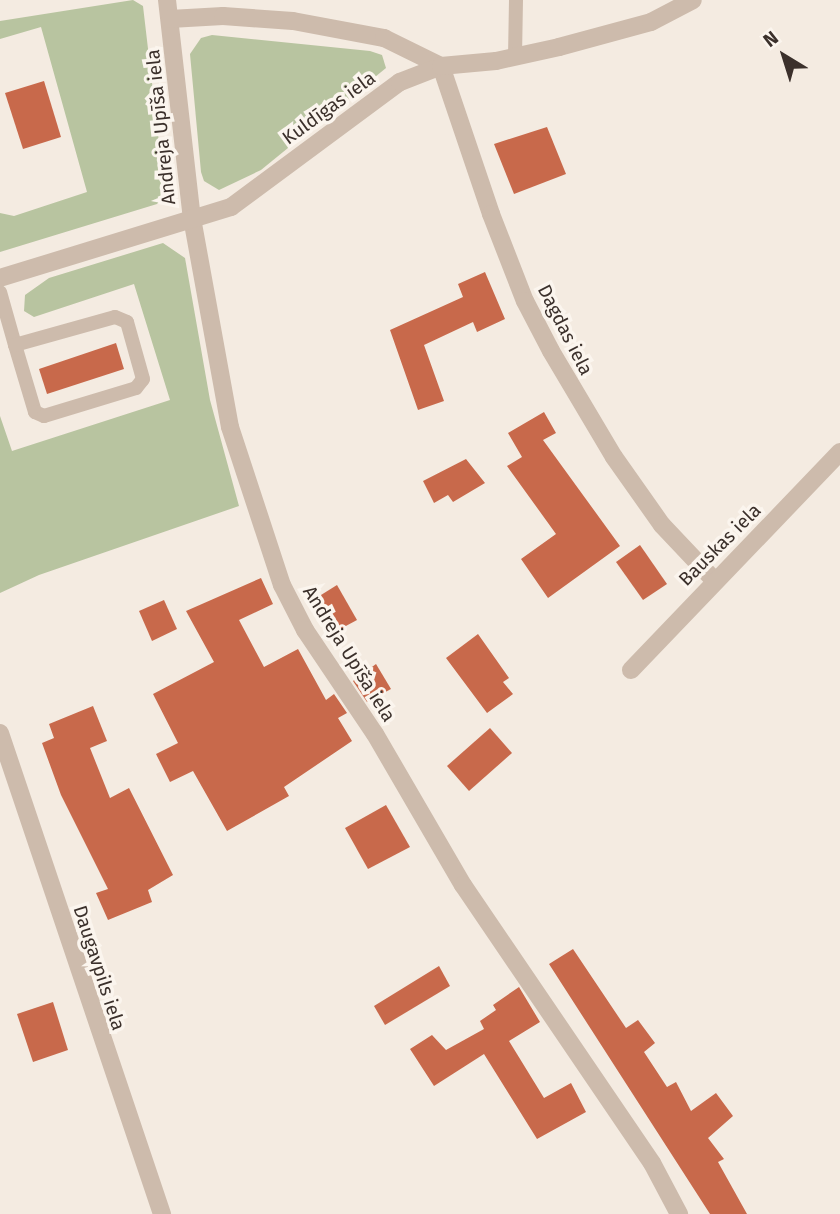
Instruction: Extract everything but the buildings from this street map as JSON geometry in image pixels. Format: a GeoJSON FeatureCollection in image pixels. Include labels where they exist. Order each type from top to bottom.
{"type":"FeatureCollection","features":[{"type":"Feature","properties":{"kind":"street","name":"Andreja Upīša iela"},"geometry":{"type":"LineString","coordinates":[[167,0],[192,218],[230,427],[282,585],[305,630],[375,734],[463,885],[652,1163],[679,1214]]}},
{"type":"Feature","properties":{"kind":"street","name":"Kuldīgas iela"},"geometry":{"type":"LineString","coordinates":[[0,278],[231,207],[400,82],[441,66],[515,57],[651,22],[693,0]]}},
{"type":"Feature","properties":{"kind":"street"},"geometry":{"type":"LineString","coordinates":[[170,19],[223,16],[293,21],[384,38],[441,66]]}},
{"type":"Feature","properties":{"kind":"street","name":"Dagdas iela"},"geometry":{"type":"LineString","coordinates":[[441,66],[491,214],[525,301],[551,351],[614,457],[662,525],[714,580]]}},
{"type":"Feature","properties":{"kind":"street","name":"Bauskas iela"},"geometry":{"type":"LineString","coordinates":[[631,670],[714,580],[840,452]]}},
{"type":"Feature","properties":{"kind":"street","name":"Daugavpils iela"},"geometry":{"type":"LineString","coordinates":[[0,733],[162,1214]]}},
{"type":"Feature","properties":{"kind":"lane"},"geometry":{"type":"LineString","coordinates":[[515,57],[516,0]]}},
{"type":"Feature","properties":{"kind":"lane"},"geometry":{"type":"LineString","coordinates":[[0,292],[15,345],[35,412],[44,416],[136,388],[143,379],[127,322],[115,317],[15,345]]}},
{"type":"Feature","properties":{"kind":"green space"},"geometry":{"type":"Polygon","coordinates":[[[133,0],[143,6],[165,194],[157,204],[0,252],[0,213],[14,216],[87,192],[41,27],[0,39],[0,21],[133,0]]]}},
{"type":"Feature","properties":{"kind":"green space"},"geometry":{"type":"Polygon","coordinates":[[[212,35],[370,51],[382,55],[386,68],[261,170],[219,190],[204,181],[201,172],[190,54],[201,38],[212,35]]]}},
{"type":"Feature","properties":{"kind":"green space"},"geometry":{"type":"Polygon","coordinates":[[[163,243],[185,258],[210,400],[239,506],[39,575],[0,593],[0,416],[12,451],[170,400],[134,284],[34,317],[24,311],[25,295],[49,278],[163,243]]]}}]}
